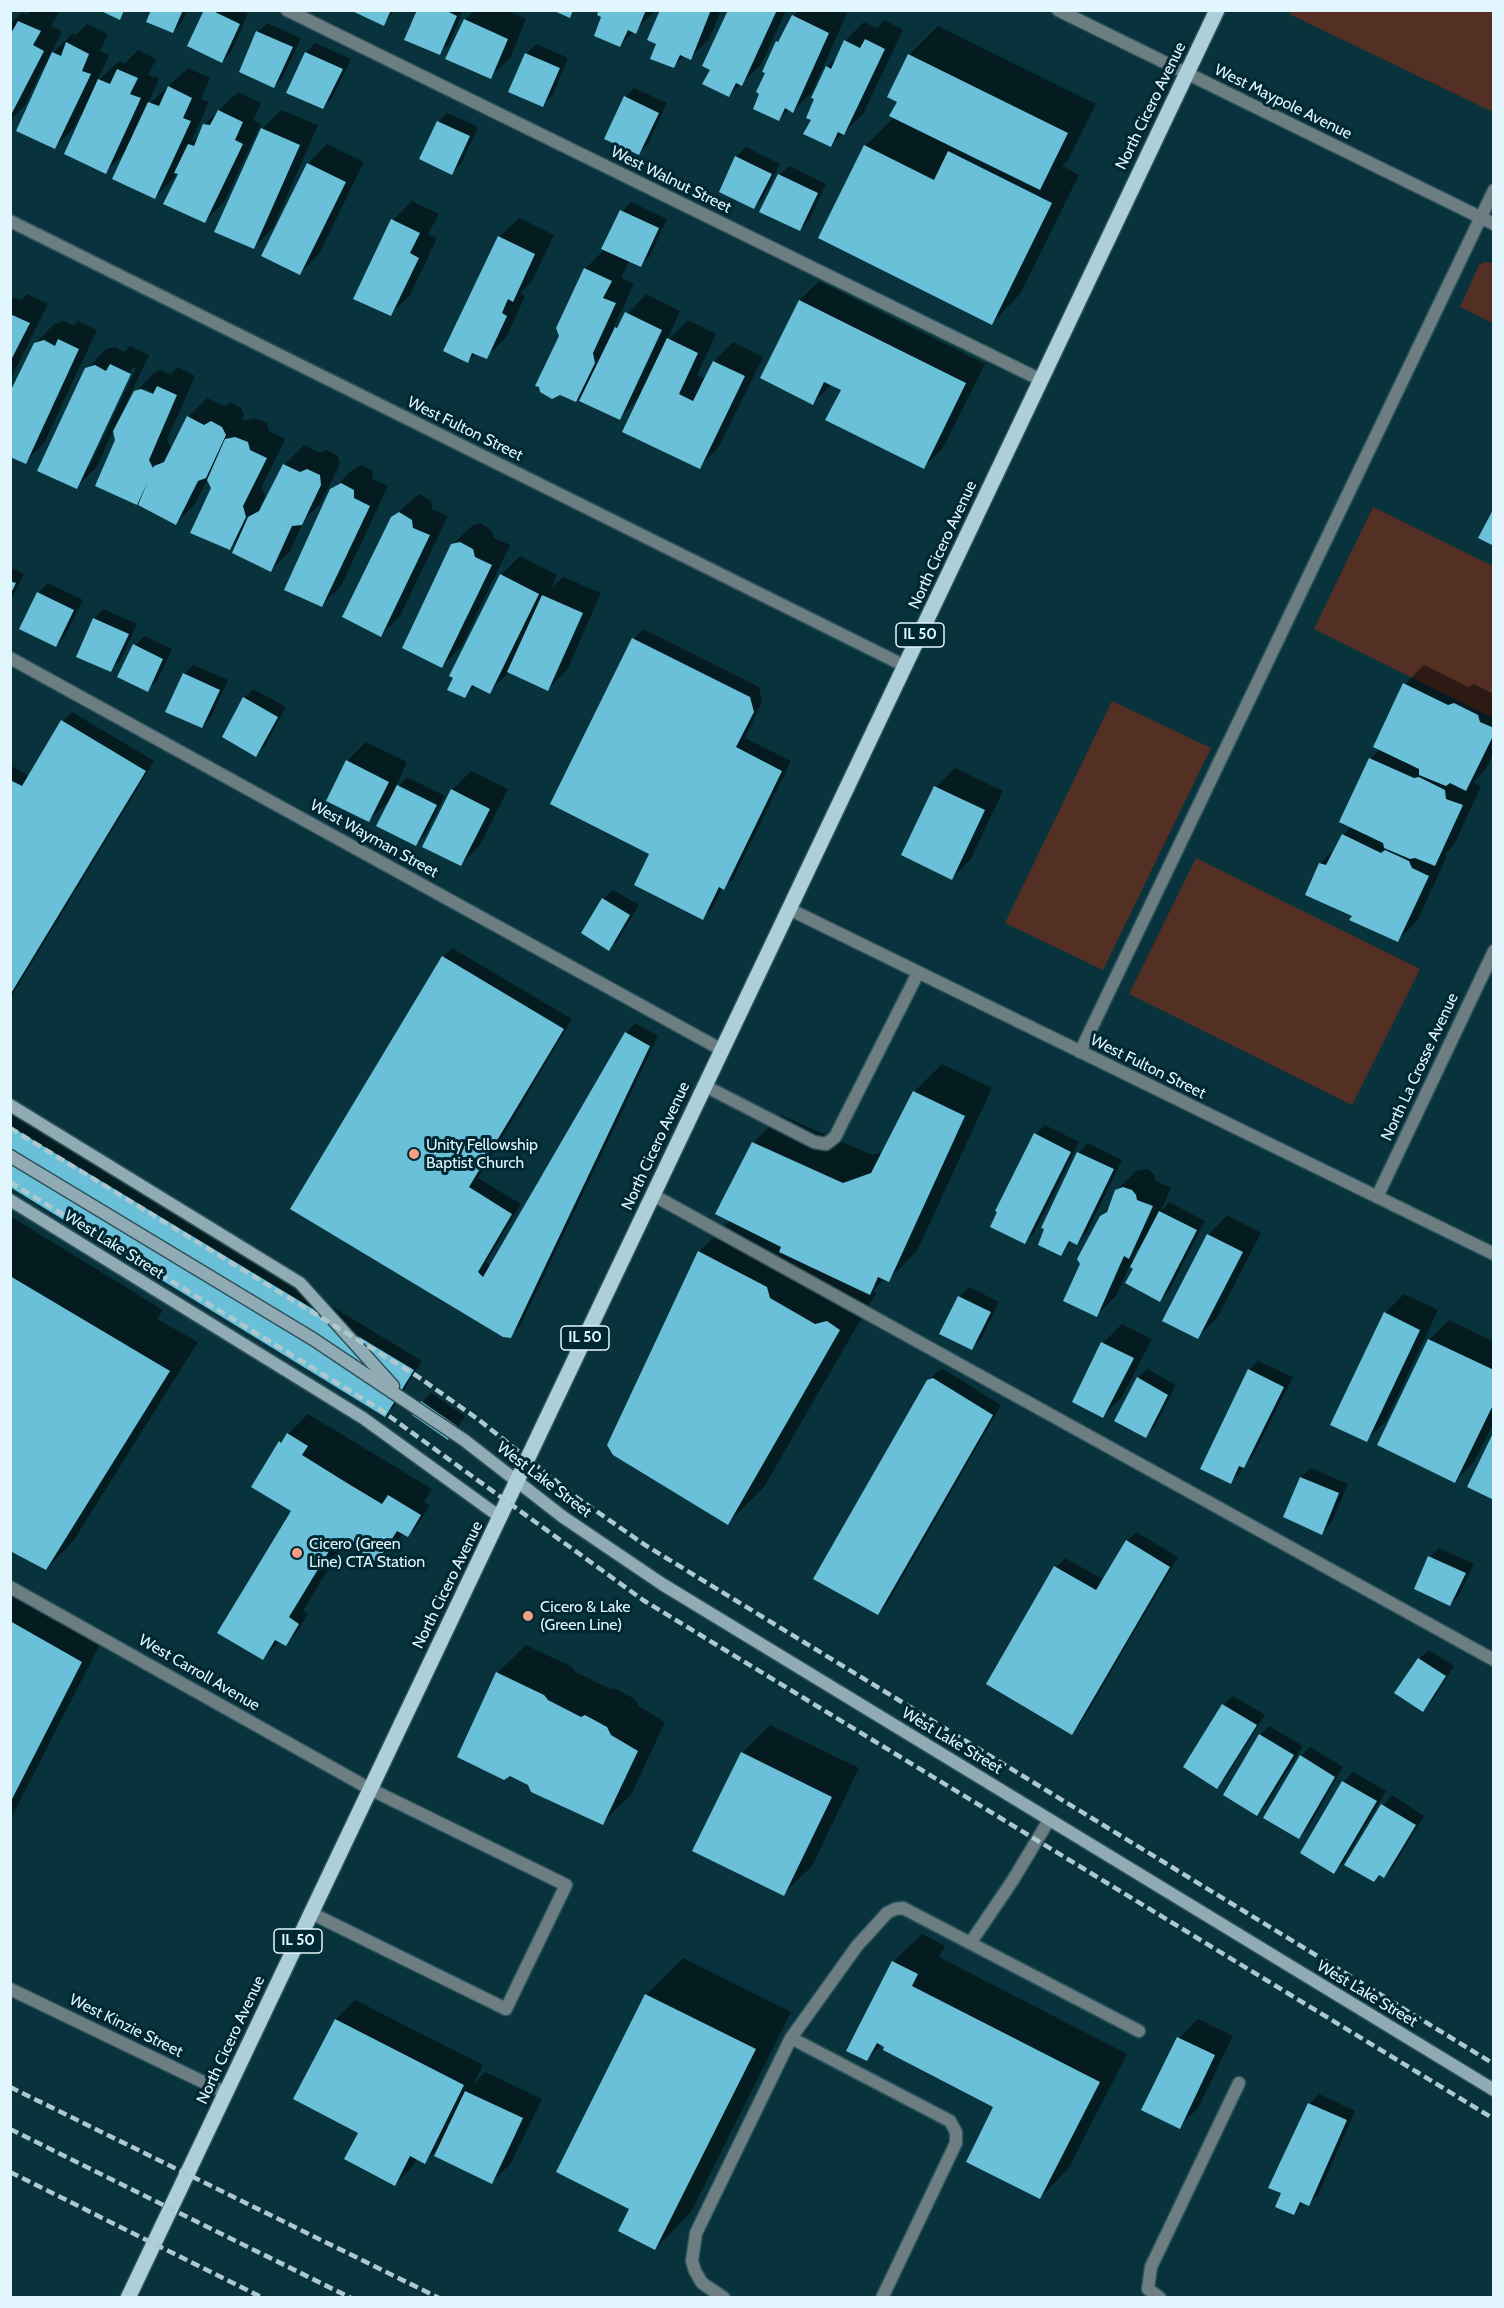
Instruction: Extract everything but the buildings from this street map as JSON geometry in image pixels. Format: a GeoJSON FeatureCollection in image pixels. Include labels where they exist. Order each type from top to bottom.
{"type":"FeatureCollection","features":[{"type":"Feature","properties":{"kind":"main road","name":"North Cicero Avenue"},"geometry":{"type":"LineString","coordinates":[[128,2298],[1217,10]]}},
{"type":"Feature","properties":{"kind":"main road","name":"West Lake Street"},"geometry":{"type":"LineString","coordinates":[[10,1105],[300,1283],[406,1400]]}},
{"type":"Feature","properties":{"kind":"main road","name":"West Lake Street"},"geometry":{"type":"LineString","coordinates":[[10,1156],[314,1340],[406,1400],[464,1440],[563,1516],[662,1584],[1494,2090]]}},
{"type":"Feature","properties":{"kind":"main road","name":"West Lake Street"},"geometry":{"type":"LineString","coordinates":[[10,1200],[363,1418],[500,1517]]}},
{"type":"Feature","properties":{"kind":"street","name":"West Walnut Street"},"geometry":{"type":"LineString","coordinates":[[287,10],[1041,380]]}},
{"type":"Feature","properties":{"kind":"street","name":"West Maypole Avenue"},"geometry":{"type":"LineString","coordinates":[[1058,10],[1494,224]]}},
{"type":"Feature","properties":{"kind":"street"},"geometry":{"type":"LineString","coordinates":[[1080,1052],[1494,190]]}},
{"type":"Feature","properties":{"kind":"street","name":"West Fulton Street"},"geometry":{"type":"LineString","coordinates":[[10,221],[905,666]]}},
{"type":"Feature","properties":{"kind":"street","name":"West Wayman Street"},"geometry":{"type":"LineString","coordinates":[[10,658],[722,1050]]}},
{"type":"Feature","properties":{"kind":"street","name":"West Fulton Street"},"geometry":{"type":"LineString","coordinates":[[789,909],[1494,1254]]}},
{"type":"Feature","properties":{"kind":"street","name":"North La Crosse Avenue"},"geometry":{"type":"LineString","coordinates":[[1377,1197],[1494,951]]}},
{"type":"Feature","properties":{"kind":"street"},"geometry":{"type":"LineString","coordinates":[[705,1086],[814,1142],[826,1144],[835,1137],[918,973]]}},
{"type":"Feature","properties":{"kind":"street"},"geometry":{"type":"LineString","coordinates":[[653,1195],[1494,1660]]}},
{"type":"Feature","properties":{"kind":"street","name":"West Carroll Avenue"},"geometry":{"type":"LineString","coordinates":[[10,1587],[370,1789],[566,1885],[506,2009],[311,1913]]}},
{"type":"Feature","properties":{"kind":"street"},"geometry":{"type":"LineString","coordinates":[[971,1942],[1013,1880],[1049,1820]]}},
{"type":"Feature","properties":{"kind":"street"},"geometry":{"type":"LineString","coordinates":[[724,2298],[702,2283],[695,2271],[692,2261],[696,2233],[791,2038],[857,1946],[887,1913],[903,1908],[1139,2031]]}},
{"type":"Feature","properties":{"kind":"street","name":"West Kinzie Street"},"geometry":{"type":"LineString","coordinates":[[10,1989],[226,2093]]}},
{"type":"Feature","properties":{"kind":"street"},"geometry":{"type":"LineString","coordinates":[[791,2038],[944,2117],[950,2121],[956,2132],[956,2143],[882,2298]]}},
{"type":"Feature","properties":{"kind":"street"},"geometry":{"type":"LineString","coordinates":[[1160,2298],[1145,2293],[1151,2267],[1239,2083]]}},
{"type":"Feature","properties":{"kind":"shaded area"},"geometry":{"type":"Polygon","coordinates":[[[1291,10],[1493,11],[1493,112],[1289,14],[1291,10]]]}},
{"type":"Feature","properties":{"kind":"shaded area"},"geometry":{"type":"Polygon","coordinates":[[[1484,262],[1493,263],[1493,323],[1460,307],[1479,265],[1484,262]]]}},
{"type":"Feature","properties":{"kind":"shaded area"},"geometry":{"type":"Polygon","coordinates":[[[1373,507],[1493,566],[1493,718],[1314,629],[1373,507]]]}},
{"type":"Feature","properties":{"kind":"shaded area"},"geometry":{"type":"Polygon","coordinates":[[[1112,701],[1211,748],[1103,970],[1005,923],[1112,701]]]}},
{"type":"Feature","properties":{"kind":"shaded area"},"geometry":{"type":"Polygon","coordinates":[[[1196,858],[1420,969],[1352,1105],[1129,994],[1196,858]]]}},
{"type":"Feature","properties":{"kind":"railway"},"geometry":{"type":"LineString","coordinates":[[10,1128],[417,1376],[479,1420],[576,1497],[645,1545],[1494,2064]]}},
{"type":"Feature","properties":{"kind":"railway"},"geometry":{"type":"LineString","coordinates":[[10,1182],[378,1408],[643,1600],[1494,2119]]}},
{"type":"Feature","properties":{"kind":"railway"},"geometry":{"type":"LineString","coordinates":[[10,2087],[439,2298]]}},
{"type":"Feature","properties":{"kind":"railway"},"geometry":{"type":"LineString","coordinates":[[10,2129],[351,2298]]}},
{"type":"Feature","properties":{"kind":"railway"},"geometry":{"type":"LineString","coordinates":[[10,2172],[263,2298]]}},
{"type":"Feature","properties":{"kind":"place","name":"Unity Fellowship Baptist Church"},"geometry":{"type":"Point","coordinates":[414,1154]}},
{"type":"Feature","properties":{"kind":"place","name":"Cicero (Green Line) CTA Station"},"geometry":{"type":"Point","coordinates":[297,1553]}},
{"type":"Feature","properties":{"kind":"place","name":"Cicero & Lake (Green Line)"},"geometry":{"type":"Point","coordinates":[528,1616]}}]}
